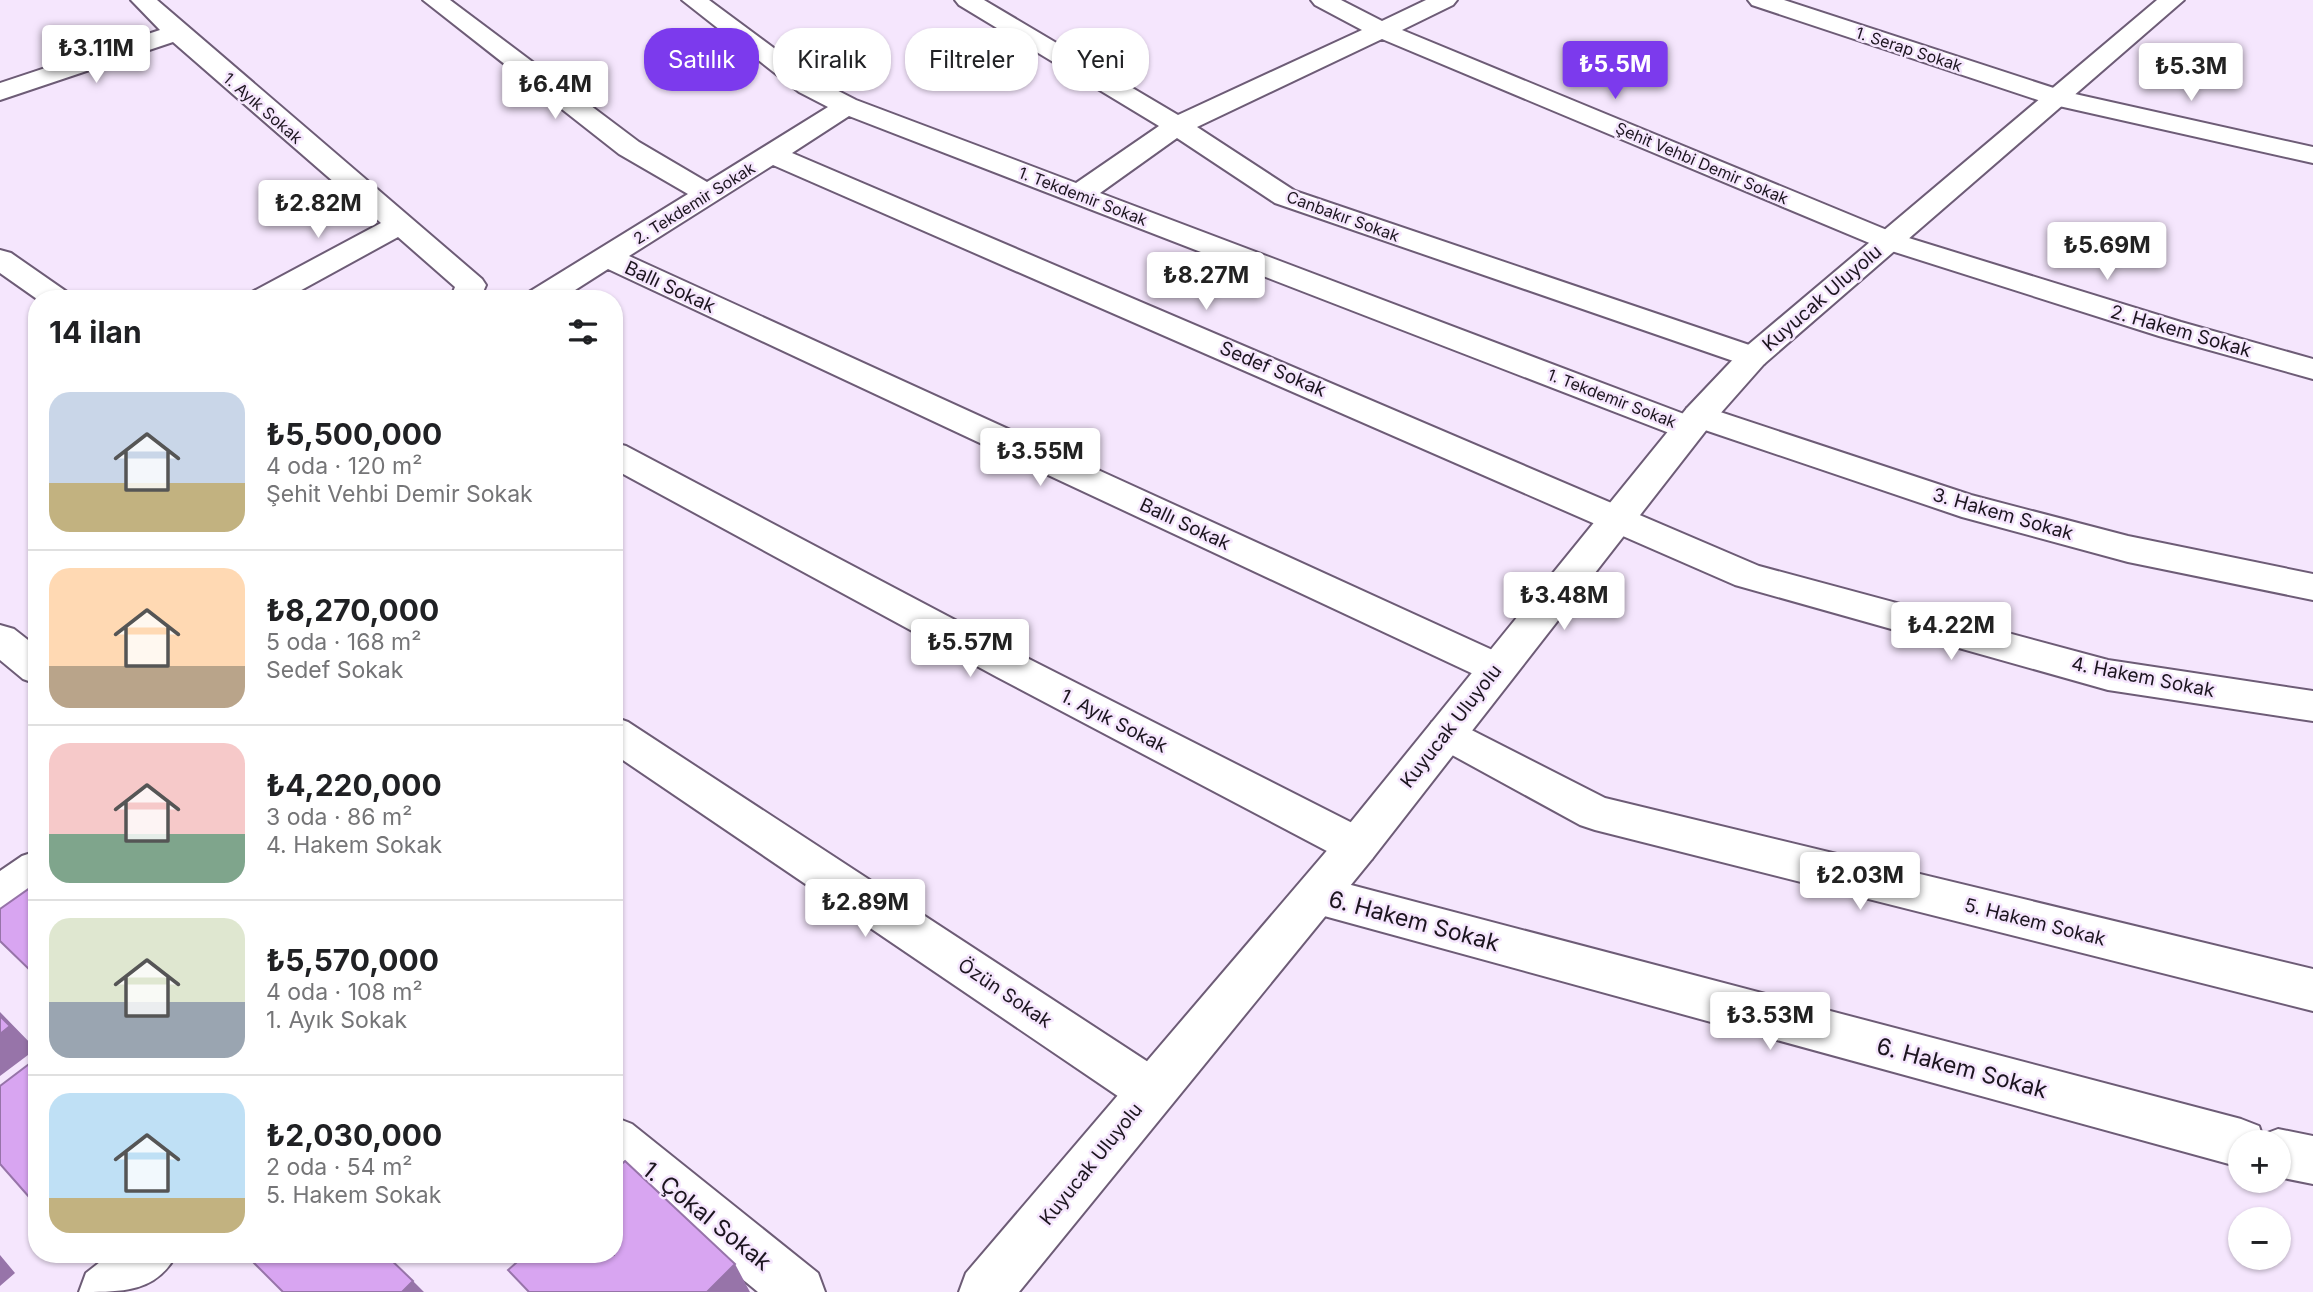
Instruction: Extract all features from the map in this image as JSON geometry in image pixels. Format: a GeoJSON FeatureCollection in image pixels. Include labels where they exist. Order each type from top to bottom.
{"type":"FeatureCollection","features":[{"type":"Feature","properties":{"kind":"street","name":"1. Ayık Sokak"},"geometry":{"type":"LineString","coordinates":[[143,0],[177,33],[471,285],[469,290]]}},
{"type":"Feature","properties":{"kind":"street"},"geometry":{"type":"LineString","coordinates":[[435,0],[629,148],[708,194]]}},
{"type":"Feature","properties":{"kind":"street","name":"1. Tekdemir Sokak"},"geometry":{"type":"LineString","coordinates":[[694,0],[808,86],[848,106],[1694,422]]}},
{"type":"Feature","properties":{"kind":"street","name":"Canbakır Sokak"},"geometry":{"type":"LineString","coordinates":[[967,0],[1177,125],[1285,197],[1754,357]]}},
{"type":"Feature","properties":{"kind":"street","name":"Şehit Vehbi Demir Sokak"},"geometry":{"type":"LineString","coordinates":[[1323,0],[1381,30],[1889,241]]}},
{"type":"Feature","properties":{"kind":"street"},"geometry":{"type":"LineString","coordinates":[[1079,194],[1177,125],[1445,0]]}},
{"type":"Feature","properties":{"kind":"street","name":"1. Serap Sokak"},"geometry":{"type":"LineString","coordinates":[[1760,0],[2059,97],[2313,155]]}},
{"type":"Feature","properties":{"kind":"street","name":"Kuyucak Uluyolu"},"geometry":{"type":"LineString","coordinates":[[985,1292],[1357,846],[1694,422],[1754,357],[2172,0]]}},
{"type":"Feature","properties":{"kind":"street"},"geometry":{"type":"LineString","coordinates":[[0,92],[177,33]]}},
{"type":"Feature","properties":{"kind":"street","name":"2. Tekdemir Sokak"},"geometry":{"type":"LineString","coordinates":[[554,290],[848,106]]}},
{"type":"Feature","properties":{"kind":"street","name":"Sedef Sokak"},"geometry":{"type":"LineString","coordinates":[[772,154],[1619,518]]}},
{"type":"Feature","properties":{"kind":"street"},"geometry":{"type":"LineString","coordinates":[[280,290],[399,225]]}},
{"type":"Feature","properties":{"kind":"street","name":"2. Hakem Sokak"},"geometry":{"type":"LineString","coordinates":[[1889,241],[2170,329],[2313,369]]}},
{"type":"Feature","properties":{"kind":"street","name":"Ballı Sokak"},"geometry":{"type":"LineString","coordinates":[[607,257],[1496,668]]}},
{"type":"Feature","properties":{"kind":"street"},"geometry":{"type":"LineString","coordinates":[[0,260],[43,290]]}},
{"type":"Feature","properties":{"kind":"street","name":"3. Hakem Sokak"},"geometry":{"type":"LineString","coordinates":[[1694,422],[1962,505],[2128,549],[2313,587]]}},
{"type":"Feature","properties":{"kind":"street","name":"1. Ayık Sokak"},"geometry":{"type":"LineString","coordinates":[[623,459],[1011,667],[1357,846]]}},
{"type":"Feature","properties":{"kind":"street","name":"4. Hakem Sokak"},"geometry":{"type":"LineString","coordinates":[[1619,518],[1748,576],[2095,671],[2313,706]]}},
{"type":"Feature","properties":{"kind":"street"},"geometry":{"type":"LineString","coordinates":[[0,639],[28,662]]}},
{"type":"Feature","properties":{"kind":"street","name":"5. Hakem Sokak"},"geometry":{"type":"LineString","coordinates":[[1446,733],[1595,813],[2313,990]]}},
{"type":"Feature","properties":{"kind":"street","name":"Özün Sokak"},"geometry":{"type":"LineString","coordinates":[[623,739],[1151,1091]]}},
{"type":"Feature","properties":{"kind":"street"},"geometry":{"type":"LineString","coordinates":[[0,895],[28,875]]}},
{"type":"Feature","properties":{"kind":"street","name":"6. Hakem Sokak"},"geometry":{"type":"LineString","coordinates":[[1317,895],[2228,1140]]}},
{"type":"Feature","properties":{"kind":"street","name":"1. Çokal Sokak"},"geometry":{"type":"LineString","coordinates":[[623,1148],[799,1292]]}},
{"type":"Feature","properties":{"kind":"street"},"geometry":{"type":"LineString","coordinates":[[2291,1156],[2313,1160]]}},
{"type":"Feature","properties":{"kind":"street"},"geometry":{"type":"LineString","coordinates":[[105,1292],[140,1263]]}},
{"type":"Feature","properties":{"kind":"building"},"geometry":{"type":"Polygon","coordinates":[[[28,889],[28,968],[0,941],[0,909],[28,889]]]}},
{"type":"Feature","properties":{"kind":"building"},"geometry":{"type":"Polygon","coordinates":[[[0,1016],[10,1026],[0,1034],[0,1016]]]}},
{"type":"Feature","properties":{"kind":"building"},"geometry":{"type":"Polygon","coordinates":[[[28,1065],[28,1196],[0,1164],[0,1086],[28,1065]]]}},
{"type":"Feature","properties":{"kind":"building"},"geometry":{"type":"Polygon","coordinates":[[[625,1161],[735,1264],[707,1292],[529,1292],[508,1270],[516,1263],[623,1263],[625,1161]]]}},
{"type":"Feature","properties":{"kind":"building"},"geometry":{"type":"Polygon","coordinates":[[[254,1263],[394,1263],[413,1281],[402,1292],[283,1292],[254,1263]]]}}]}
